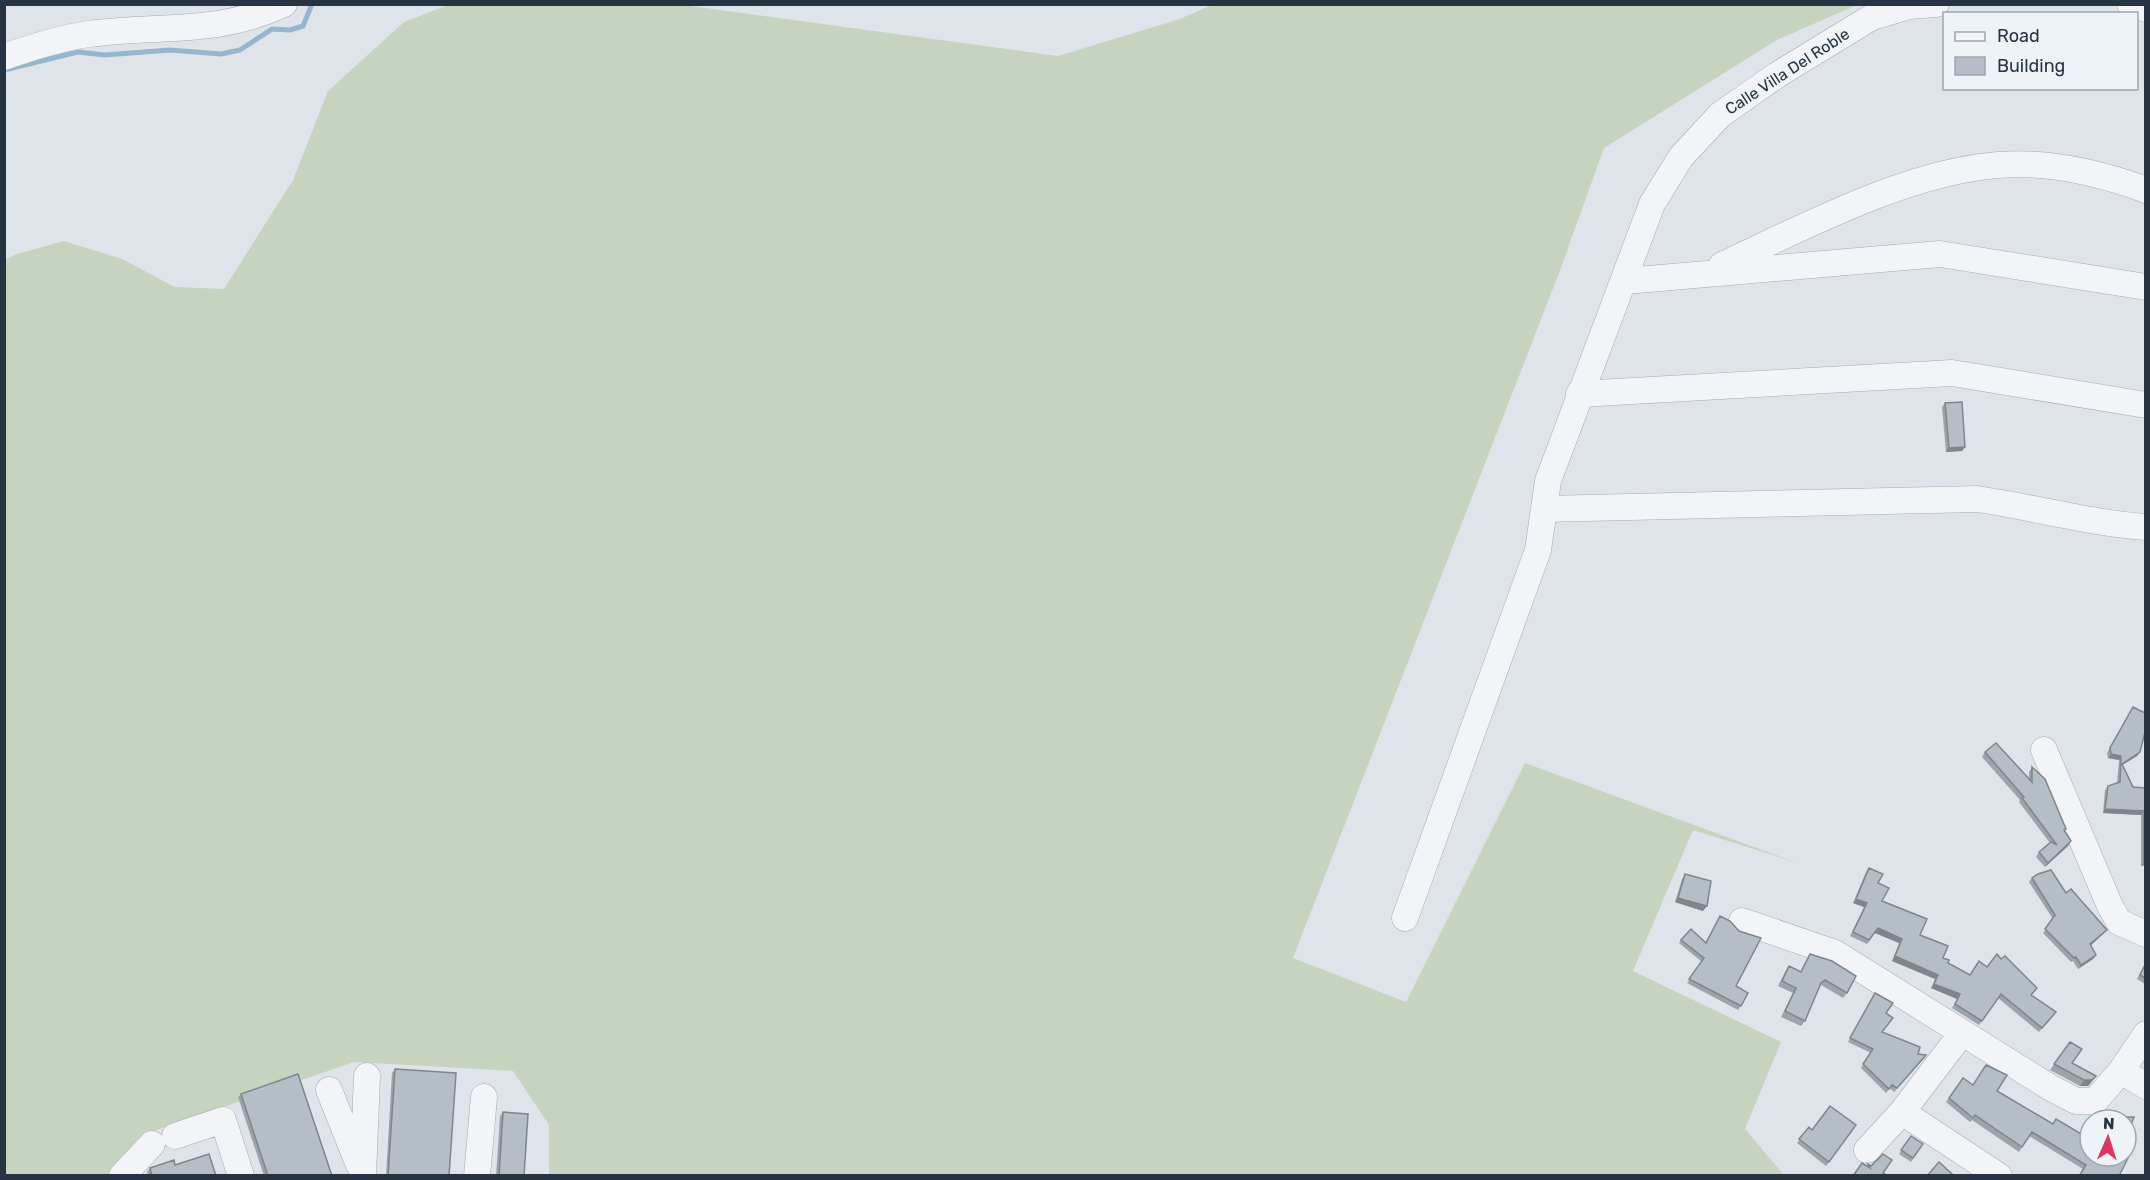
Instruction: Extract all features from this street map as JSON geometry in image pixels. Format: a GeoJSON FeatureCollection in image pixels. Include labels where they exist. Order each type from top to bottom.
{"type":"FeatureCollection","features":[{"type":"Feature","properties":{"kind":"street"},"geometry":{"type":"LineString","coordinates":[[4,57],[53,41],[89,34],[212,27],[242,20],[284,4]]}},
{"type":"Feature","properties":{"kind":"street","name":"Calle Villa Del Roble"},"geometry":{"type":"LineString","coordinates":[[1405,918],[1538,550],[1548,481],[1652,204],[1681,156],[1720,115],[1777,75],[1872,17],[1909,6],[1936,4]]}},
{"type":"Feature","properties":{"kind":"street"},"geometry":{"type":"LineString","coordinates":[[1702,274],[1816,221],[1898,189],[1946,175],[1998,165],[2057,167],[2124,182],[2145,190]]}},
{"type":"Feature","properties":{"kind":"street"},"geometry":{"type":"LineString","coordinates":[[1625,281],[1778,266],[1940,254],[2145,287]]}},
{"type":"Feature","properties":{"kind":"street"},"geometry":{"type":"LineString","coordinates":[[1579,394],[1952,373],[2145,405]]}},
{"type":"Feature","properties":{"kind":"street"},"geometry":{"type":"LineString","coordinates":[[1544,509],[1977,499],[2028,506],[2111,525],[2145,526]]}},
{"type":"Feature","properties":{"kind":"street"},"geometry":{"type":"LineString","coordinates":[[2044,750],[2110,906],[2120,922],[2145,934]]}},
{"type":"Feature","properties":{"kind":"street"},"geometry":{"type":"LineString","coordinates":[[1742,921],[1836,953],[2051,1088],[2076,1101],[2094,1101],[2121,1071],[2145,1034]]}},
{"type":"Feature","properties":{"kind":"street"},"geometry":{"type":"LineString","coordinates":[[1867,1150],[1902,1112],[1962,1033]]}},
{"type":"Feature","properties":{"kind":"street"},"geometry":{"type":"LineString","coordinates":[[2121,1071],[2145,1086]]}},
{"type":"Feature","properties":{"kind":"street"},"geometry":{"type":"LineString","coordinates":[[363,1175],[367,1076]]}},
{"type":"Feature","properties":{"kind":"street"},"geometry":{"type":"LineString","coordinates":[[329,1090],[363,1175]]}},
{"type":"Feature","properties":{"kind":"street"},"geometry":{"type":"LineString","coordinates":[[477,1176],[484,1097]]}},
{"type":"Feature","properties":{"kind":"street"},"geometry":{"type":"LineString","coordinates":[[1902,1112],[1999,1176]]}},
{"type":"Feature","properties":{"kind":"street"},"geometry":{"type":"LineString","coordinates":[[122,1176],[164,1140],[223,1120],[242,1176]]}},
{"type":"Feature","properties":{"kind":"green space"},"geometry":{"type":"Polygon","coordinates":[[[448,5],[684,5],[1058,56],[1180,19],[1211,5],[1857,5],[1777,40],[1604,148],[1559,273],[1293,958],[1406,1002],[1525,763],[1798,863],[1693,830],[1633,971],[1781,1042],[1745,1129],[1784,1175],[549,1175],[549,1125],[513,1071],[354,1062],[142,1135],[114,1175],[5,1176],[5,260],[17,254],[64,241],[122,259],[175,287],[224,289],[293,180],[328,91],[404,22],[448,5]]]}},
{"type":"Feature","properties":{"kind":"building"},"geometry":{"type":"Polygon","coordinates":[[[1962,402],[1965,447],[1949,448],[1945,403],[1962,402]]]}},
{"type":"Feature","properties":{"kind":"building"},"geometry":{"type":"Polygon","coordinates":[[[2133,707],[2145,713],[2145,732],[2140,752],[2122,764],[2133,787],[2145,788],[2144,862],[2144,811],[2105,809],[2108,786],[2120,782],[2121,756],[2111,754],[2110,748],[2133,707]]]}},
{"type":"Feature","properties":{"kind":"building"},"geometry":{"type":"Polygon","coordinates":[[[1996,743],[2032,782],[2032,767],[2045,779],[2066,829],[2064,830],[2071,841],[2048,863],[2039,852],[2051,842],[2057,845],[2022,798],[2024,797],[1985,752],[1996,743]]]}},
{"type":"Feature","properties":{"kind":"building"},"geometry":{"type":"Polygon","coordinates":[[[1869,868],[1883,874],[1878,883],[1889,888],[1882,901],[1927,919],[1920,935],[1948,946],[1943,958],[1949,960],[1948,963],[1970,975],[1979,961],[1987,967],[1997,954],[2001,959],[2005,956],[2037,988],[2031,995],[2056,1012],[2042,1028],[2001,994],[1982,1021],[1955,1004],[1960,994],[1934,984],[1938,975],[1895,956],[1902,939],[1878,928],[1869,940],[1853,932],[1867,903],[1856,899],[1869,868]]]}},
{"type":"Feature","properties":{"kind":"building"},"geometry":{"type":"Polygon","coordinates":[[[2051,870],[2066,893],[2071,889],[2107,930],[2090,944],[2096,955],[2081,965],[2076,957],[2074,958],[2045,929],[2055,915],[2032,878],[2051,870]]]}},
{"type":"Feature","properties":{"kind":"building"},"geometry":{"type":"Polygon","coordinates":[[[1685,874],[1711,881],[1707,906],[1678,898],[1685,874]]]}},
{"type":"Feature","properties":{"kind":"building"},"geometry":{"type":"Polygon","coordinates":[[[1720,916],[1730,921],[1739,931],[1761,938],[1736,986],[1748,993],[1741,1006],[1689,979],[1704,958],[1681,940],[1691,929],[1706,943],[1720,916]]]}},
{"type":"Feature","properties":{"kind":"building"},"geometry":{"type":"Polygon","coordinates":[[[1810,954],[1832,961],[1856,976],[1847,993],[1825,980],[1821,983],[1805,1021],[1785,1011],[1796,988],[1782,981],[1789,966],[1801,972],[1810,954]]]}},
{"type":"Feature","properties":{"kind":"building"},"geometry":{"type":"Polygon","coordinates":[[[2145,965],[2145,978],[2140,975],[2145,965]]]}},
{"type":"Feature","properties":{"kind":"building"},"geometry":{"type":"Polygon","coordinates":[[[1875,993],[1893,1003],[1886,1013],[1893,1018],[1882,1032],[1920,1047],[1918,1054],[1926,1055],[1897,1088],[1892,1085],[1889,1089],[1863,1064],[1873,1049],[1850,1038],[1875,993]]]}},
{"type":"Feature","properties":{"kind":"building"},"geometry":{"type":"Polygon","coordinates":[[[2070,1042],[2082,1049],[2072,1063],[2096,1076],[2092,1080],[2084,1080],[2054,1064],[2070,1042]]]}},
{"type":"Feature","properties":{"kind":"building"},"geometry":{"type":"Polygon","coordinates":[[[1986,1065],[2007,1075],[1997,1091],[2053,1124],[2056,1119],[2078,1132],[2078,1160],[2032,1132],[2022,1147],[1975,1115],[1973,1118],[1949,1098],[1963,1078],[1973,1085],[1986,1065]]]}},
{"type":"Feature","properties":{"kind":"building"},"geometry":{"type":"Polygon","coordinates":[[[395,1069],[456,1073],[449,1176],[388,1176],[395,1069]]]}},
{"type":"Feature","properties":{"kind":"building"},"geometry":{"type":"Polygon","coordinates":[[[298,1074],[332,1176],[268,1176],[241,1094],[298,1074]]]}},
{"type":"Feature","properties":{"kind":"building"},"geometry":{"type":"Polygon","coordinates":[[[1830,1106],[1856,1125],[1829,1162],[1799,1139],[1809,1127],[1812,1130],[1830,1106]]]}},
{"type":"Feature","properties":{"kind":"building"},"geometry":{"type":"Polygon","coordinates":[[[503,1112],[528,1114],[524,1176],[499,1176],[503,1112]]]}},
{"type":"Feature","properties":{"kind":"building"},"geometry":{"type":"Polygon","coordinates":[[[1911,1136],[1923,1144],[1913,1158],[1901,1150],[1911,1136]]]}},
{"type":"Feature","properties":{"kind":"building"},"geometry":{"type":"Polygon","coordinates":[[[209,1154],[216,1176],[152,1176],[150,1168],[174,1160],[175,1165],[209,1154]]]}},
{"type":"Feature","properties":{"kind":"building"},"geometry":{"type":"Polygon","coordinates":[[[1883,1154],[1892,1160],[1883,1173],[1888,1176],[1853,1176],[1862,1163],[1870,1168],[1868,1164],[1871,1166],[1883,1154]]]}},
{"type":"Feature","properties":{"kind":"building"},"geometry":{"type":"Polygon","coordinates":[[[1939,1162],[1952,1174],[1951,1176],[1927,1176],[1939,1162]]]}},
{"type":"Feature","properties":{"kind":"building"},"geometry":{"type":"Polygon","coordinates":[[[2084,1168],[2123,1168],[2119,1176],[2079,1176],[2084,1168]]]}},
{"type":"Feature","properties":{"kind":"waterway"},"geometry":{"type":"LineString","coordinates":[[4,70],[78,52],[105,55],[170,50],[221,54],[240,50],[272,29],[290,30],[303,26],[312,4]]}}]}
